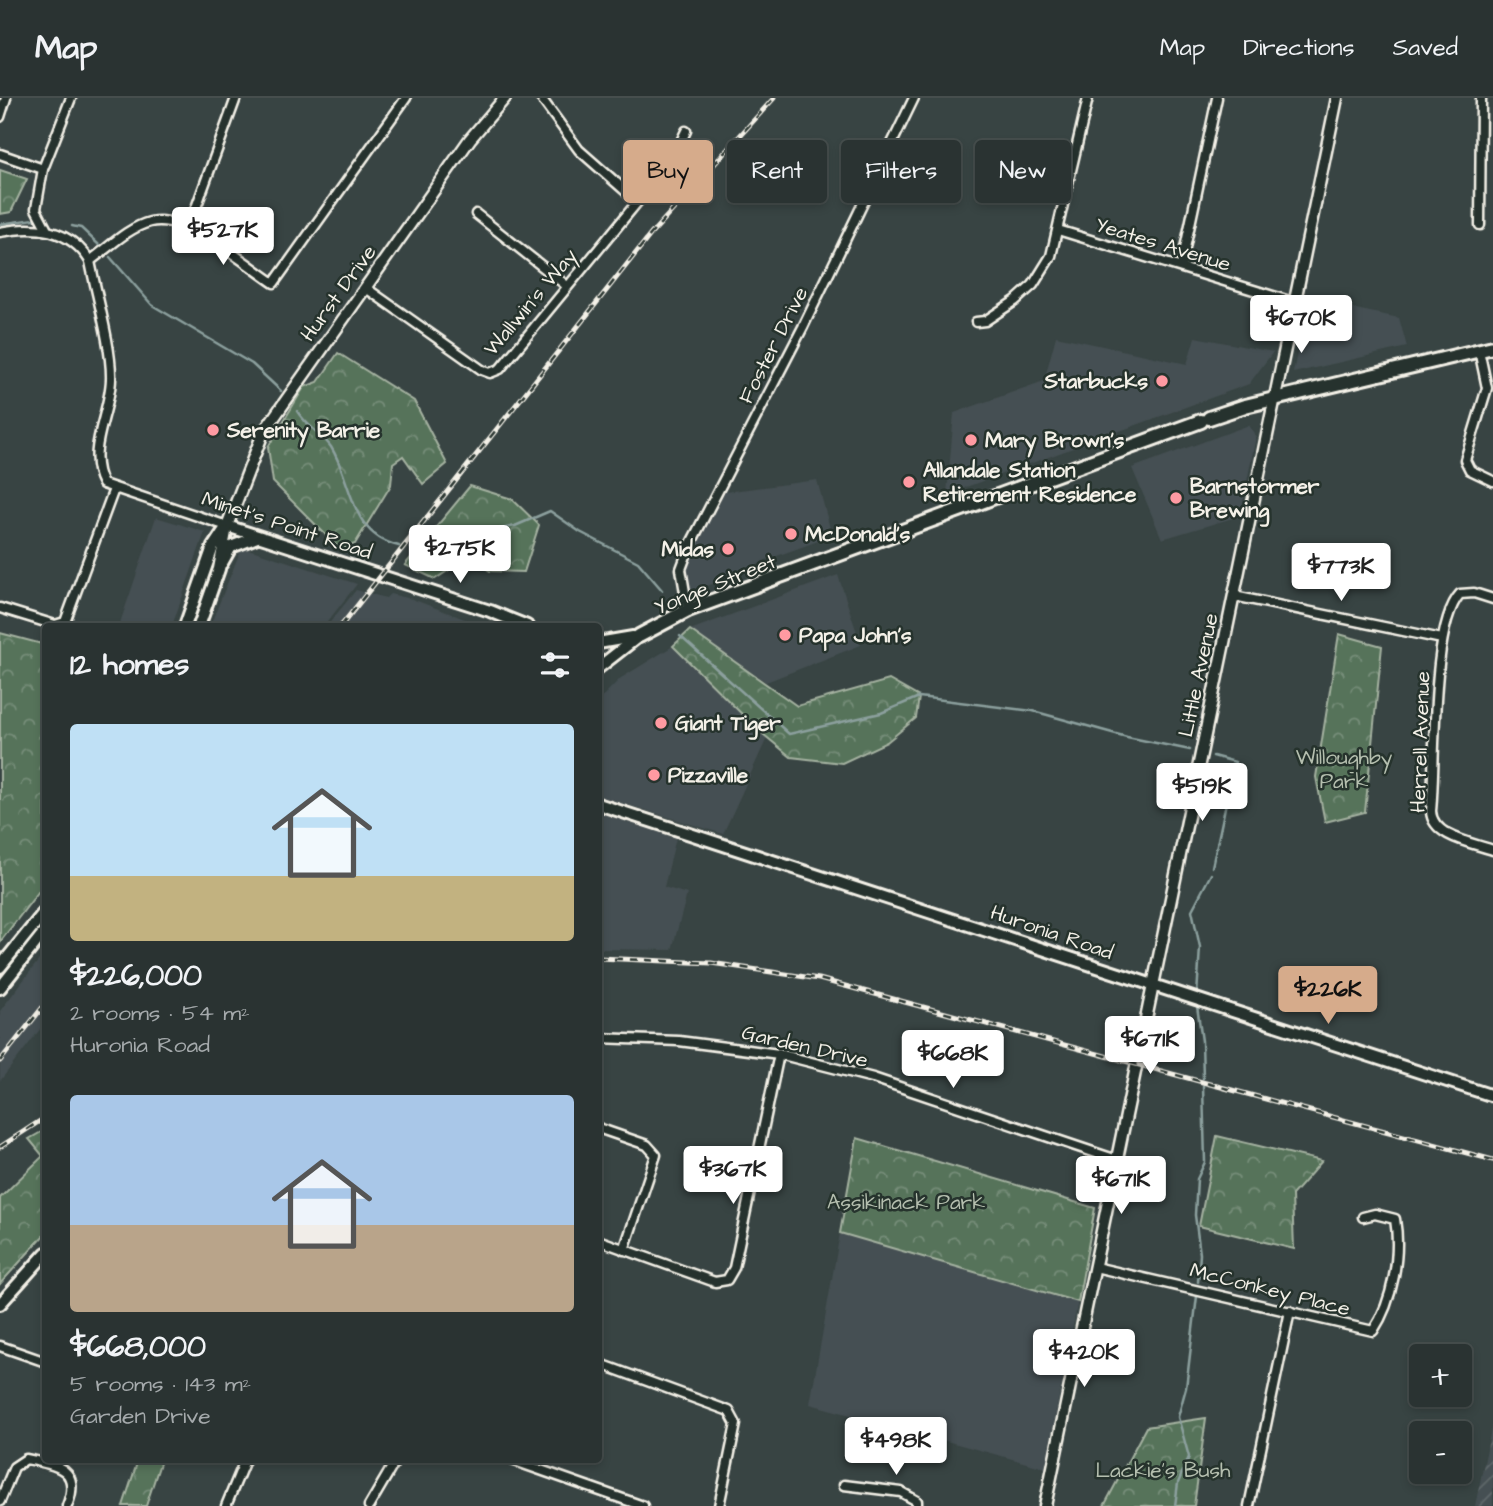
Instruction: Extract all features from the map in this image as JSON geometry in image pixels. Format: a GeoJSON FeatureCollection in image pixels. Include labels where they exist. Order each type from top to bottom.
{"type":"FeatureCollection","features":[{"type":"Feature","properties":{"kind":"main road","name":"Yonge Street"},"geometry":{"type":"LineString","coordinates":[[602,665],[639,636],[688,610],[1205,420],[1274,399],[1493,347]]}},
{"type":"Feature","properties":{"kind":"main road","name":"Minet's Point Road"},"geometry":{"type":"LineString","coordinates":[[227,526],[520,623]]}},
{"type":"Feature","properties":{"kind":"main road"},"geometry":{"type":"LineString","coordinates":[[200,623],[219,569],[227,526]]}},
{"type":"Feature","properties":{"kind":"main road"},"geometry":{"type":"LineString","coordinates":[[186,623],[212,547],[227,526]]}},
{"type":"Feature","properties":{"kind":"main road"},"geometry":{"type":"LineString","coordinates":[[219,569],[231,547],[258,537]]}},
{"type":"Feature","properties":{"kind":"main road"},"geometry":{"type":"LineString","coordinates":[[602,642],[639,636]]}},
{"type":"Feature","properties":{"kind":"main road","name":"Huronia Road"},"geometry":{"type":"LineString","coordinates":[[602,805],[1493,1096]]}},
{"type":"Feature","properties":{"kind":"main road"},"geometry":{"type":"LineString","coordinates":[[0,967],[42,915]]}},
{"type":"Feature","properties":{"kind":"main road"},"geometry":{"type":"LineString","coordinates":[[0,988],[42,935]]}},
{"type":"Feature","properties":{"kind":"main road"},"geometry":{"type":"LineString","coordinates":[[0,1304],[42,1257]]}},
{"type":"Feature","properties":{"kind":"street"},"geometry":{"type":"LineString","coordinates":[[0,117],[6,98]]}},
{"type":"Feature","properties":{"kind":"street"},"geometry":{"type":"LineString","coordinates":[[46,228],[36,209],[43,169],[71,98]]}},
{"type":"Feature","properties":{"kind":"street"},"geometry":{"type":"LineString","coordinates":[[189,227],[236,98]]}},
{"type":"Feature","properties":{"kind":"street"},"geometry":{"type":"LineString","coordinates":[[90,261],[149,222],[168,221],[189,227],[274,283],[406,98]]}},
{"type":"Feature","properties":{"kind":"street","name":"Hurst Drive"},"geometry":{"type":"LineString","coordinates":[[227,526],[243,477],[263,433],[479,128],[506,98]]}},
{"type":"Feature","properties":{"kind":"street"},"geometry":{"type":"LineString","coordinates":[[541,98],[579,150],[623,189]]}},
{"type":"Feature","properties":{"kind":"street","name":"Foster Drive"},"geometry":{"type":"LineString","coordinates":[[688,610],[681,569],[690,545],[803,327],[914,98]]}},
{"type":"Feature","properties":{"kind":"street"},"geometry":{"type":"LineString","coordinates":[[976,322],[985,321],[1033,285],[1051,256],[1088,98]]}},
{"type":"Feature","properties":{"kind":"street"},"geometry":{"type":"LineString","coordinates":[[1181,267],[1217,98]]}},
{"type":"Feature","properties":{"kind":"street","name":"Little Avenue"},"geometry":{"type":"LineString","coordinates":[[1045,1506],[1274,399],[1297,303],[1337,98]]}},
{"type":"Feature","properties":{"kind":"street"},"geometry":{"type":"LineString","coordinates":[[1480,225],[1481,98]]}},
{"type":"Feature","properties":{"kind":"street","name":"Wallwin's Way"},"geometry":{"type":"LineString","coordinates":[[682,140],[686,131]]}},
{"type":"Feature","properties":{"kind":"street"},"geometry":{"type":"LineString","coordinates":[[0,154],[43,169]]}},
{"type":"Feature","properties":{"kind":"street","name":"Wallwin's Way"},"geometry":{"type":"LineString","coordinates":[[366,288],[490,373],[505,365],[635,203]]}},
{"type":"Feature","properties":{"kind":"street"},"geometry":{"type":"LineString","coordinates":[[476,214],[568,286]]}},
{"type":"Feature","properties":{"kind":"street"},"geometry":{"type":"LineString","coordinates":[[0,232],[46,228],[75,243],[90,261],[112,375],[109,407],[95,451],[96,470],[103,484],[114,489],[64,623]]}},
{"type":"Feature","properties":{"kind":"street","name":"Yeates Avenue"},"geometry":{"type":"LineString","coordinates":[[1058,230],[1297,303]]}},
{"type":"Feature","properties":{"kind":"street"},"geometry":{"type":"LineString","coordinates":[[1479,350],[1487,388],[1465,460],[1470,470],[1493,481]]}},
{"type":"Feature","properties":{"kind":"street","name":"Minet's Point Road"},"geometry":{"type":"LineString","coordinates":[[114,489],[227,526]]}},
{"type":"Feature","properties":{"kind":"street","name":"Herrell Avenue"},"geometry":{"type":"LineString","coordinates":[[1493,599],[1474,593],[1460,594],[1455,599],[1442,639],[1431,818],[1445,833],[1493,850]]}},
{"type":"Feature","properties":{"kind":"street"},"geometry":{"type":"LineString","coordinates":[[1234,596],[1442,639]]}},
{"type":"Feature","properties":{"kind":"street"},"geometry":{"type":"LineString","coordinates":[[0,608],[47,623]]}},
{"type":"Feature","properties":{"kind":"street","name":"Garden Drive"},"geometry":{"type":"LineString","coordinates":[[602,1038],[679,1041],[779,1054],[873,1079],[1116,1160]]}},
{"type":"Feature","properties":{"kind":"street"},"geometry":{"type":"LineString","coordinates":[[602,1242],[715,1282],[721,1283],[732,1275],[779,1054]]}},
{"type":"Feature","properties":{"kind":"street"},"geometry":{"type":"LineString","coordinates":[[602,1129],[647,1145],[656,1155],[624,1250]]}},
{"type":"Feature","properties":{"kind":"street","name":"McConkey Place"},"geometry":{"type":"LineString","coordinates":[[1095,1267],[1290,1311],[1339,1326],[1373,1331],[1382,1317],[1399,1240],[1395,1219],[1375,1214],[1363,1216]]}},
{"type":"Feature","properties":{"kind":"street"},"geometry":{"type":"LineString","coordinates":[[1250,1506],[1290,1311]]}},
{"type":"Feature","properties":{"kind":"street"},"geometry":{"type":"LineString","coordinates":[[0,1346],[42,1361]]}},
{"type":"Feature","properties":{"kind":"street"},"geometry":{"type":"LineString","coordinates":[[602,1364],[729,1411],[736,1424],[719,1506]]}},
{"type":"Feature","properties":{"kind":"street"},"geometry":{"type":"LineString","coordinates":[[0,1501],[13,1467],[26,1459],[64,1471],[71,1476],[73,1488],[66,1506]]}},
{"type":"Feature","properties":{"kind":"street"},"geometry":{"type":"LineString","coordinates":[[226,1506],[244,1463]]}},
{"type":"Feature","properties":{"kind":"street"},"geometry":{"type":"LineString","coordinates":[[369,1506],[394,1463]]}},
{"type":"Feature","properties":{"kind":"street"},"geometry":{"type":"LineString","coordinates":[[521,1463],[643,1506]]}},
{"type":"Feature","properties":{"kind":"street"},"geometry":{"type":"LineString","coordinates":[[844,1485],[901,1492],[916,1501],[916,1506]]}},
{"type":"Feature","properties":{"kind":"shaded area"},"geometry":{"type":"Polygon","coordinates":[[[1308,299],[1399,318],[1407,347],[1293,373],[1308,299]]]}},
{"type":"Feature","properties":{"kind":"shaded area"},"geometry":{"type":"Polygon","coordinates":[[[1056,336],[1187,364],[1195,337],[1273,352],[1249,384],[947,494],[954,413],[1044,381],[1056,336]]]}},
{"type":"Feature","properties":{"kind":"shaded area"},"geometry":{"type":"Polygon","coordinates":[[[1249,425],[1256,437],[1240,516],[1162,539],[1132,468],[1249,425]]]}},
{"type":"Feature","properties":{"kind":"shaded area"},"geometry":{"type":"Polygon","coordinates":[[[817,480],[832,536],[763,561],[749,571],[693,591],[690,589],[685,569],[725,492],[817,480]]]}},
{"type":"Feature","properties":{"kind":"shaded area"},"geometry":{"type":"Polygon","coordinates":[[[156,517],[205,532],[173,623],[120,623],[156,517]]]}},
{"type":"Feature","properties":{"kind":"shaded area"},"geometry":{"type":"Polygon","coordinates":[[[242,547],[357,584],[326,623],[211,623],[242,547]]]}},
{"type":"Feature","properties":{"kind":"shaded area"},"geometry":{"type":"Polygon","coordinates":[[[838,575],[861,645],[766,682],[690,630],[838,575]]]}},
{"type":"Feature","properties":{"kind":"shaded area"},"geometry":{"type":"Polygon","coordinates":[[[356,590],[386,598],[390,594],[412,599],[475,623],[329,623],[356,590]]]}},
{"type":"Feature","properties":{"kind":"shaded area"},"geometry":{"type":"Polygon","coordinates":[[[673,646],[767,738],[723,834],[602,797],[602,697],[621,678],[673,646]]]}},
{"type":"Feature","properties":{"kind":"shaded area"},"geometry":{"type":"Polygon","coordinates":[[[602,814],[676,838],[664,887],[687,894],[672,950],[602,949],[602,814]]]}},
{"type":"Feature","properties":{"kind":"shaded area"},"geometry":{"type":"Polygon","coordinates":[[[42,956],[42,1027],[0,1081],[0,1011],[42,956]]]}},
{"type":"Feature","properties":{"kind":"shaded area"},"geometry":{"type":"Polygon","coordinates":[[[840,1233],[1078,1302],[1045,1468],[810,1404],[840,1233]]]}},
{"type":"Feature","properties":{"kind":"shaded area"},"geometry":{"type":"Polygon","coordinates":[[[1493,1420],[1493,1506],[1475,1506],[1493,1420]]]}},
{"type":"Feature","properties":{"kind":"green space"},"geometry":{"type":"Polygon","coordinates":[[[0,170],[27,179],[11,212],[0,214],[0,170]]]}},
{"type":"Feature","properties":{"kind":"green space"},"geometry":{"type":"Polygon","coordinates":[[[338,353],[414,401],[447,464],[423,484],[403,456],[393,463],[391,485],[355,544],[340,549],[273,482],[268,447],[304,387],[318,382],[338,353]]]}},
{"type":"Feature","properties":{"kind":"green space"},"geometry":{"type":"Polygon","coordinates":[[[470,486],[512,499],[539,525],[524,572],[490,571],[477,563],[476,558],[460,563],[435,579],[405,565],[470,486]]]}},
{"type":"Feature","properties":{"kind":"green space"},"geometry":{"type":"Polygon","coordinates":[[[690,630],[797,706],[889,680],[919,697],[916,718],[887,742],[842,763],[791,757],[758,730],[673,646],[690,630]]]}},
{"type":"Feature","properties":{"kind":"green space"},"geometry":{"type":"Polygon","coordinates":[[[0,633],[42,644],[42,887],[0,942],[0,633]]]}},
{"type":"Feature","properties":{"kind":"green space","name":"Willoughby Park"},"geometry":{"type":"Polygon","coordinates":[[[1339,634],[1382,646],[1365,812],[1325,822],[1316,777],[1339,634]]]}},
{"type":"Feature","properties":{"kind":"green space"},"geometry":{"type":"Polygon","coordinates":[[[42,1132],[42,1155],[29,1139],[42,1132]]]}},
{"type":"Feature","properties":{"kind":"green space"},"geometry":{"type":"Polygon","coordinates":[[[1217,1136],[1322,1161],[1292,1195],[1294,1249],[1199,1226],[1217,1136]]]}},
{"type":"Feature","properties":{"kind":"green space","name":"Assikinack Park"},"geometry":{"type":"Polygon","coordinates":[[[857,1138],[1095,1208],[1078,1302],[840,1233],[857,1138]]]}},
{"type":"Feature","properties":{"kind":"green space"},"geometry":{"type":"Polygon","coordinates":[[[42,1157],[42,1237],[0,1284],[0,1198],[42,1157]]]}},
{"type":"Feature","properties":{"kind":"green space","name":"Lackie's Bush"},"geometry":{"type":"Polygon","coordinates":[[[1206,1418],[1194,1506],[1104,1506],[1146,1427],[1206,1418]]]}},
{"type":"Feature","properties":{"kind":"green space"},"geometry":{"type":"Polygon","coordinates":[[[137,1463],[160,1463],[146,1506],[123,1506],[137,1463]]]}},
{"type":"Feature","properties":{"kind":"waterway"},"geometry":{"type":"LineString","coordinates":[[0,224],[34,219]]}},
{"type":"Feature","properties":{"kind":"waterway"},"geometry":{"type":"LineString","coordinates":[[72,226],[81,228],[99,245]]}},
{"type":"Feature","properties":{"kind":"waterway"},"geometry":{"type":"LineString","coordinates":[[110,257],[152,305],[252,364],[281,391]]}},
{"type":"Feature","properties":{"kind":"waterway"},"geometry":{"type":"LineString","coordinates":[[297,411],[331,447],[354,505],[370,531],[399,546]]}},
{"type":"Feature","properties":{"kind":"waterway"},"geometry":{"type":"LineString","coordinates":[[411,548],[515,526],[550,511],[580,532],[638,562],[662,590]]}},
{"type":"Feature","properties":{"kind":"waterway"},"geometry":{"type":"LineString","coordinates":[[680,636],[789,734],[881,713],[919,697],[1033,711],[1127,737],[1190,750]]}},
{"type":"Feature","properties":{"kind":"waterway"},"geometry":{"type":"LineString","coordinates":[[1212,867],[1235,762],[1213,756]]}},
{"type":"Feature","properties":{"kind":"waterway"},"geometry":{"type":"LineString","coordinates":[[1197,996],[1200,947],[1192,910],[1211,874]]}},
{"type":"Feature","properties":{"kind":"waterway"},"geometry":{"type":"LineString","coordinates":[[1197,1006],[1203,1078]]}},
{"type":"Feature","properties":{"kind":"waterway"},"geometry":{"type":"LineString","coordinates":[[1198,1282],[1200,1254],[1195,1215],[1197,1179],[1205,1162],[1203,1086]]}},
{"type":"Feature","properties":{"kind":"waterway"},"geometry":{"type":"LineString","coordinates":[[1175,1506],[1178,1483],[1189,1457],[1178,1417],[1186,1388],[1197,1296]]}},
{"type":"Feature","properties":{"kind":"railway"},"geometry":{"type":"LineString","coordinates":[[343,623],[651,234],[774,98]]}},
{"type":"Feature","properties":{"kind":"railway"},"geometry":{"type":"LineString","coordinates":[[602,958],[711,963],[819,979],[1493,1160]]}},
{"type":"Feature","properties":{"kind":"railway"},"geometry":{"type":"LineString","coordinates":[[0,1061],[42,1008]]}},
{"type":"Feature","properties":{"kind":"railway"},"geometry":{"type":"LineString","coordinates":[[0,1147],[42,1120]]}},
{"type":"Feature","properties":{"kind":"place","name":"Starbucks"},"geometry":{"type":"Point","coordinates":[1162,381]}},
{"type":"Feature","properties":{"kind":"place","name":"Serenity Barrie"},"geometry":{"type":"Point","coordinates":[213,430]}},
{"type":"Feature","properties":{"kind":"place","name":"Mary Brown's"},"geometry":{"type":"Point","coordinates":[971,440]}},
{"type":"Feature","properties":{"kind":"place","name":"Allandale Station Retirement Residence"},"geometry":{"type":"Point","coordinates":[909,482]}},
{"type":"Feature","properties":{"kind":"place","name":"Barnstormer Brewing"},"geometry":{"type":"Point","coordinates":[1176,498]}},
{"type":"Feature","properties":{"kind":"place","name":"McDonald's"},"geometry":{"type":"Point","coordinates":[791,534]}},
{"type":"Feature","properties":{"kind":"place","name":"Midas"},"geometry":{"type":"Point","coordinates":[728,549]}},
{"type":"Feature","properties":{"kind":"place","name":"Papa John's"},"geometry":{"type":"Point","coordinates":[785,635]}},
{"type":"Feature","properties":{"kind":"place","name":"Giant Tiger"},"geometry":{"type":"Point","coordinates":[661,723]}},
{"type":"Feature","properties":{"kind":"place","name":"Pizzaville"},"geometry":{"type":"Point","coordinates":[654,775]}}]}
